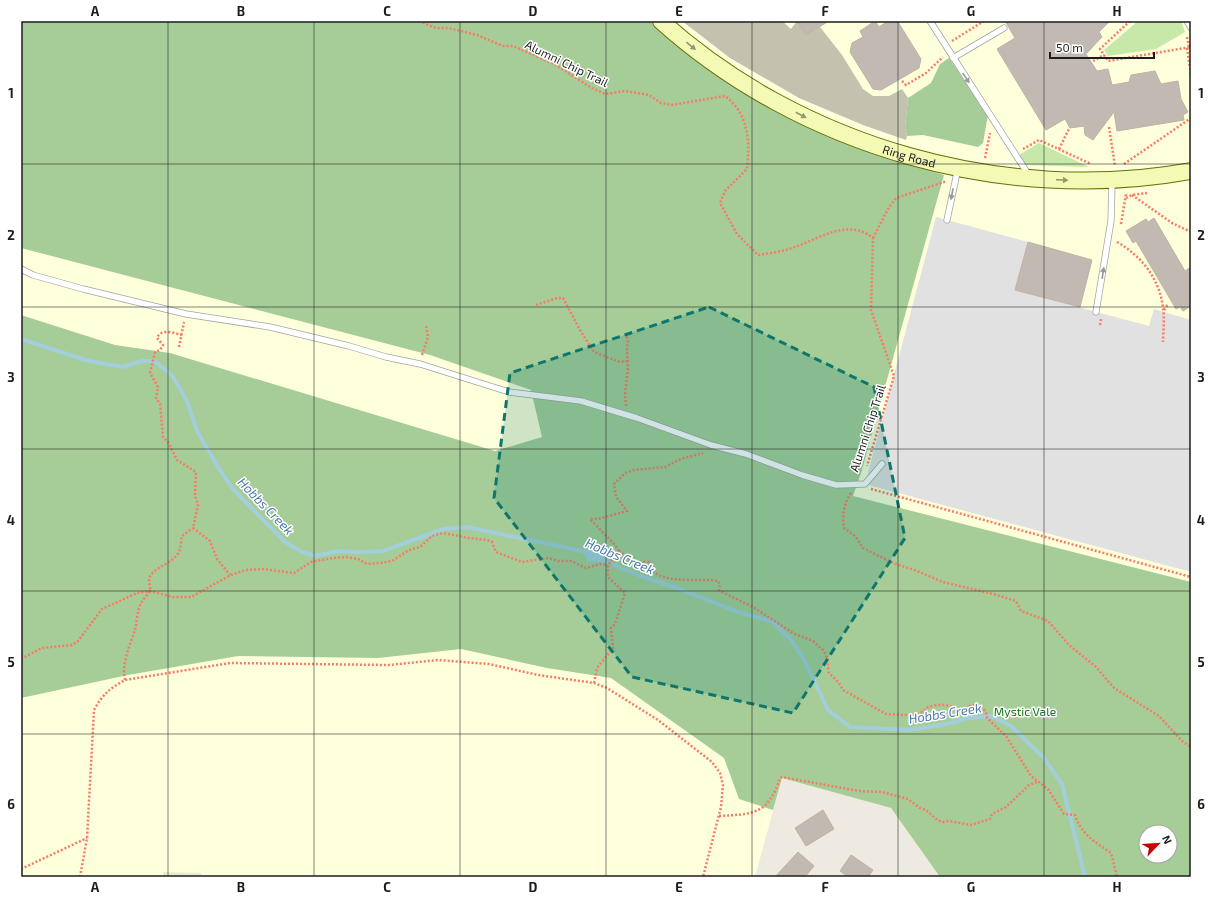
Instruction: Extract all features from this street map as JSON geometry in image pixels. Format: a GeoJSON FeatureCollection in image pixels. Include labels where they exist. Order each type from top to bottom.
{"type":"FeatureCollection","features":[{"type":"Feature","properties":{"kind":"street","name":"Ring Road"},"geometry":{"type":"LineString","coordinates":[[661,21],[717,66],[758,92],[805,117],[865,142],[956,172],[1031,179],[1112,180],[1191,171]]}},
{"type":"Feature","properties":{"kind":"lane"},"geometry":{"type":"LineString","coordinates":[[930,21],[1031,179]]}},
{"type":"Feature","properties":{"kind":"lane"},"geometry":{"type":"LineString","coordinates":[[1187,21],[1191,28]]}},
{"type":"Feature","properties":{"kind":"lane"},"geometry":{"type":"LineString","coordinates":[[953,58],[1004,28]]}},
{"type":"Feature","properties":{"kind":"lane"},"geometry":{"type":"LineString","coordinates":[[947,220],[956,172]]}},
{"type":"Feature","properties":{"kind":"lane"},"geometry":{"type":"LineString","coordinates":[[1096,312],[1111,221],[1112,180]]}},
{"type":"Feature","properties":{"kind":"lane"},"geometry":{"type":"LineString","coordinates":[[21,269],[33,275],[84,289],[186,314],[270,327],[420,364],[508,392],[581,401],[627,414],[711,445],[746,454],[802,475],[836,485],[865,484],[882,464]]}},
{"type":"Feature","properties":{"kind":"path","name":"Alumni Chip Trail"},"geometry":{"type":"LineString","coordinates":[[419,21],[436,28],[449,28],[476,34],[503,46],[513,46],[556,65],[590,87],[605,94],[625,91],[649,95],[661,103],[672,105],[725,96],[737,107],[749,137],[747,169],[725,191],[720,203],[737,234],[758,255],[792,248],[830,232],[852,229],[866,232],[873,238],[871,310],[894,376],[867,466],[846,500],[843,521],[844,528],[855,536],[863,548],[893,563],[944,582],[997,594],[1016,601],[1021,611],[1048,622],[1069,645],[1096,667],[1114,688],[1159,716],[1182,741],[1191,746]]}},
{"type":"Feature","properties":{"kind":"path"},"geometry":{"type":"LineString","coordinates":[[945,45],[984,21]]}},
{"type":"Feature","properties":{"kind":"path"},"geometry":{"type":"LineString","coordinates":[[1130,21],[1100,49],[1108,61],[1191,47]]}},
{"type":"Feature","properties":{"kind":"path"},"geometry":{"type":"LineString","coordinates":[[1187,48],[1191,75]]}},
{"type":"Feature","properties":{"kind":"path"},"geometry":{"type":"LineString","coordinates":[[902,81],[906,85],[918,79],[949,51]]}},
{"type":"Feature","properties":{"kind":"path"},"geometry":{"type":"LineString","coordinates":[[1093,62],[1104,55]]}},
{"type":"Feature","properties":{"kind":"path"},"geometry":{"type":"LineString","coordinates":[[1109,127],[1115,170],[1191,118]]}},
{"type":"Feature","properties":{"kind":"path"},"geometry":{"type":"LineString","coordinates":[[1059,150],[1069,129]]}},
{"type":"Feature","properties":{"kind":"path"},"geometry":{"type":"LineString","coordinates":[[1015,154],[1039,140],[1097,167]]}},
{"type":"Feature","properties":{"kind":"path"},"geometry":{"type":"LineString","coordinates":[[978,156],[992,158]]}},
{"type":"Feature","properties":{"kind":"path"},"geometry":{"type":"LineString","coordinates":[[873,238],[885,213],[896,198],[919,192],[956,172]]}},
{"type":"Feature","properties":{"kind":"path"},"geometry":{"type":"LineString","coordinates":[[1132,195],[1172,223],[1191,232]]}},
{"type":"Feature","properties":{"kind":"path"},"geometry":{"type":"LineString","coordinates":[[1117,242],[1132,251],[1142,260],[1161,295],[1164,310],[1162,342]]}},
{"type":"Feature","properties":{"kind":"path"},"geometry":{"type":"LineString","coordinates":[[536,304],[557,298],[563,298],[594,352],[620,362],[628,361]]}},
{"type":"Feature","properties":{"kind":"path"},"geometry":{"type":"LineString","coordinates":[[1164,310],[1168,304]]}},
{"type":"Feature","properties":{"kind":"path"},"geometry":{"type":"LineString","coordinates":[[179,347],[186,314]]}},
{"type":"Feature","properties":{"kind":"path"},"geometry":{"type":"LineString","coordinates":[[420,364],[428,338],[426,325]]}},
{"type":"Feature","properties":{"kind":"path"},"geometry":{"type":"LineString","coordinates":[[125,680],[123,675],[126,664],[125,656],[134,631],[141,603],[150,591],[149,578],[151,574],[167,564],[180,549],[182,536],[193,528],[198,505],[195,495],[196,472],[177,460],[168,442],[163,436],[160,404],[156,398],[158,387],[150,373],[154,353],[160,350],[163,345],[157,338],[160,333],[182,335]]}},
{"type":"Feature","properties":{"kind":"path"},"geometry":{"type":"LineString","coordinates":[[626,335],[628,340],[628,369],[625,394],[627,414]]}},
{"type":"Feature","properties":{"kind":"path"},"geometry":{"type":"LineString","coordinates":[[711,445],[706,451],[699,455],[681,459],[665,467],[634,470],[620,476],[614,484],[616,497],[627,511],[598,519],[590,519],[616,545],[619,551],[630,559],[638,562],[651,562],[654,571],[659,576],[678,579],[718,581],[720,585],[719,590],[722,592],[753,607],[793,633],[813,641],[824,651],[830,673],[839,683],[842,690],[886,714],[908,715],[923,712],[928,707],[945,704],[950,708],[962,710],[972,705],[982,707],[987,713],[987,718],[1006,736],[1030,776],[1048,789],[1064,814],[1075,815],[1077,821],[1088,837],[1111,852],[1117,877]]}},
{"type":"Feature","properties":{"kind":"path"},"geometry":{"type":"LineString","coordinates":[[857,484],[946,511],[1191,577]]}},
{"type":"Feature","properties":{"kind":"path"},"geometry":{"type":"LineString","coordinates":[[193,528],[210,541],[217,559],[230,575]]}},
{"type":"Feature","properties":{"kind":"path"},"geometry":{"type":"LineString","coordinates":[[21,659],[42,648],[72,645],[78,641],[102,610],[137,593],[150,591],[173,597],[190,597],[230,575],[245,570],[263,569],[294,573],[311,562],[340,557],[358,559],[367,564],[392,561],[409,550],[420,547],[432,536],[443,533],[487,540],[492,542],[496,552],[522,562],[549,558],[558,561],[571,561],[586,568],[600,564],[608,565]]}},
{"type":"Feature","properties":{"kind":"path"},"geometry":{"type":"LineString","coordinates":[[594,683],[597,668],[613,648],[611,628],[615,624],[625,593],[608,577],[608,565],[619,551]]}},
{"type":"Feature","properties":{"kind":"path"},"geometry":{"type":"LineString","coordinates":[[80,877],[87,838],[94,710],[101,696],[125,680],[230,664],[389,665],[438,660],[488,664],[538,675],[594,683],[607,688],[658,720],[712,762],[720,773],[723,785],[719,816],[703,877]]}},
{"type":"Feature","properties":{"kind":"path"},"geometry":{"type":"LineString","coordinates":[[719,816],[748,814],[760,810],[772,798],[780,778],[782,777],[859,790],[882,792],[908,799],[920,808],[926,810],[936,819],[971,825],[990,819],[992,814],[1006,807],[1029,785],[1037,782]]}},
{"type":"Feature","properties":{"kind":"path"},"geometry":{"type":"LineString","coordinates":[[21,869],[87,838]]}},
{"type":"Feature","properties":{"kind":"highlighted area"},"geometry":{"type":"Polygon","coordinates":[[[709,307],[874,387],[905,538],[793,713],[632,677],[494,498],[510,373],[709,307]]]}},
{"type":"Feature","properties":{"kind":"shaded area"},"geometry":{"type":"Polygon","coordinates":[[[21,21],[1191,21],[1191,877],[940,877],[891,808],[782,778],[755,877],[21,877],[21,21]]]}},
{"type":"Feature","properties":{"kind":"shaded area"},"geometry":{"type":"Polygon","coordinates":[[[682,21],[782,21],[791,29],[797,21],[806,35],[820,27],[842,55],[863,89],[873,96],[889,96],[902,89],[908,98],[905,127],[907,136],[906,140],[863,125],[799,98],[730,58],[682,21]]]}},
{"type":"Feature","properties":{"kind":"shaded area"},"geometry":{"type":"Polygon","coordinates":[[[936,217],[1028,242],[1015,290],[1149,326],[1154,309],[1191,320],[1191,572],[865,484],[936,217]]]}},
{"type":"Feature","properties":{"kind":"shaded area"},"geometry":{"type":"Polygon","coordinates":[[[163,872],[201,873],[201,877],[163,877],[163,872]]]}},
{"type":"Feature","properties":{"kind":"green space","name":"Mystic Vale"},"geometry":{"type":"Polygon","coordinates":[[[21,21],[650,21],[673,42],[724,80],[779,112],[836,139],[944,175],[861,473],[853,496],[1191,582],[1191,877],[940,877],[891,808],[782,778],[773,810],[739,799],[724,758],[611,678],[547,668],[461,649],[378,658],[238,656],[128,675],[21,698],[21,315],[115,345],[170,353],[495,451],[542,437],[531,390],[430,355],[21,248],[21,21]]]}},
{"type":"Feature","properties":{"kind":"green space"},"geometry":{"type":"Polygon","coordinates":[[[1138,21],[1181,21],[1185,32],[1156,49],[1108,56],[1104,50],[1138,21]]]}},
{"type":"Feature","properties":{"kind":"green space"},"geometry":{"type":"Polygon","coordinates":[[[949,58],[988,115],[983,143],[978,147],[923,135],[907,136],[905,127],[908,98],[931,83],[940,64],[949,58]]]}},
{"type":"Feature","properties":{"kind":"green space"},"geometry":{"type":"Polygon","coordinates":[[[1039,143],[1089,167],[1026,165],[1019,155],[1039,143]]]}},
{"type":"Feature","properties":{"kind":"water"},"geometry":{"type":"Polygon","coordinates":[[[591,547],[608,554],[608,558],[605,563],[587,561],[583,550],[591,547]]]}},
{"type":"Feature","properties":{"kind":"building"},"geometry":{"type":"Polygon","coordinates":[[[797,21],[829,21],[806,35],[797,21]]]}},
{"type":"Feature","properties":{"kind":"building"},"geometry":{"type":"Polygon","coordinates":[[[875,21],[879,27],[888,21],[898,22],[921,59],[919,68],[881,90],[873,89],[850,52],[852,43],[863,37],[860,31],[875,21]]]}},
{"type":"Feature","properties":{"kind":"building"},"geometry":{"type":"Polygon","coordinates":[[[1005,21],[1110,21],[1099,32],[1102,37],[1086,54],[1097,71],[1108,69],[1112,85],[1129,82],[1131,75],[1155,71],[1161,84],[1178,81],[1181,99],[1188,112],[1183,115],[1184,120],[1117,131],[1114,112],[1093,140],[1085,135],[1084,126],[1070,128],[1065,119],[1046,130],[997,49],[1015,38],[1005,21]]]}},
{"type":"Feature","properties":{"kind":"building"},"geometry":{"type":"Polygon","coordinates":[[[1154,218],[1185,271],[1191,267],[1191,306],[1183,311],[1180,307],[1176,309],[1136,241],[1133,243],[1126,231],[1146,219],[1148,222],[1154,218]]]}},
{"type":"Feature","properties":{"kind":"building"},"geometry":{"type":"Polygon","coordinates":[[[1028,242],[1092,260],[1080,307],[1015,290],[1028,242]]]}},
{"type":"Feature","properties":{"kind":"building"},"geometry":{"type":"Polygon","coordinates":[[[823,810],[834,829],[806,846],[795,828],[823,810]]]}},
{"type":"Feature","properties":{"kind":"building"},"geometry":{"type":"Polygon","coordinates":[[[798,852],[814,866],[805,877],[775,877],[798,852]]]}},
{"type":"Feature","properties":{"kind":"building"},"geometry":{"type":"Polygon","coordinates":[[[851,855],[873,870],[868,877],[848,877],[840,871],[851,855]]]}},
{"type":"Feature","properties":{"kind":"waterway","name":"Hobbs Creek"},"geometry":{"type":"LineString","coordinates":[[21,339],[89,361],[123,367],[142,361],[154,361],[172,375],[187,401],[197,431],[232,488],[285,542],[302,552],[315,556],[338,551],[383,551],[444,529],[467,527],[587,552]]}},
{"type":"Feature","properties":{"kind":"waterway","name":"Hobbs Creek"},"geometry":{"type":"LineString","coordinates":[[602,560],[643,577],[677,588],[738,612],[773,622],[791,640],[804,660],[828,710],[850,727],[911,730],[951,723],[967,718],[991,716],[1011,726],[1043,757],[1062,784],[1085,877]]}}]}
